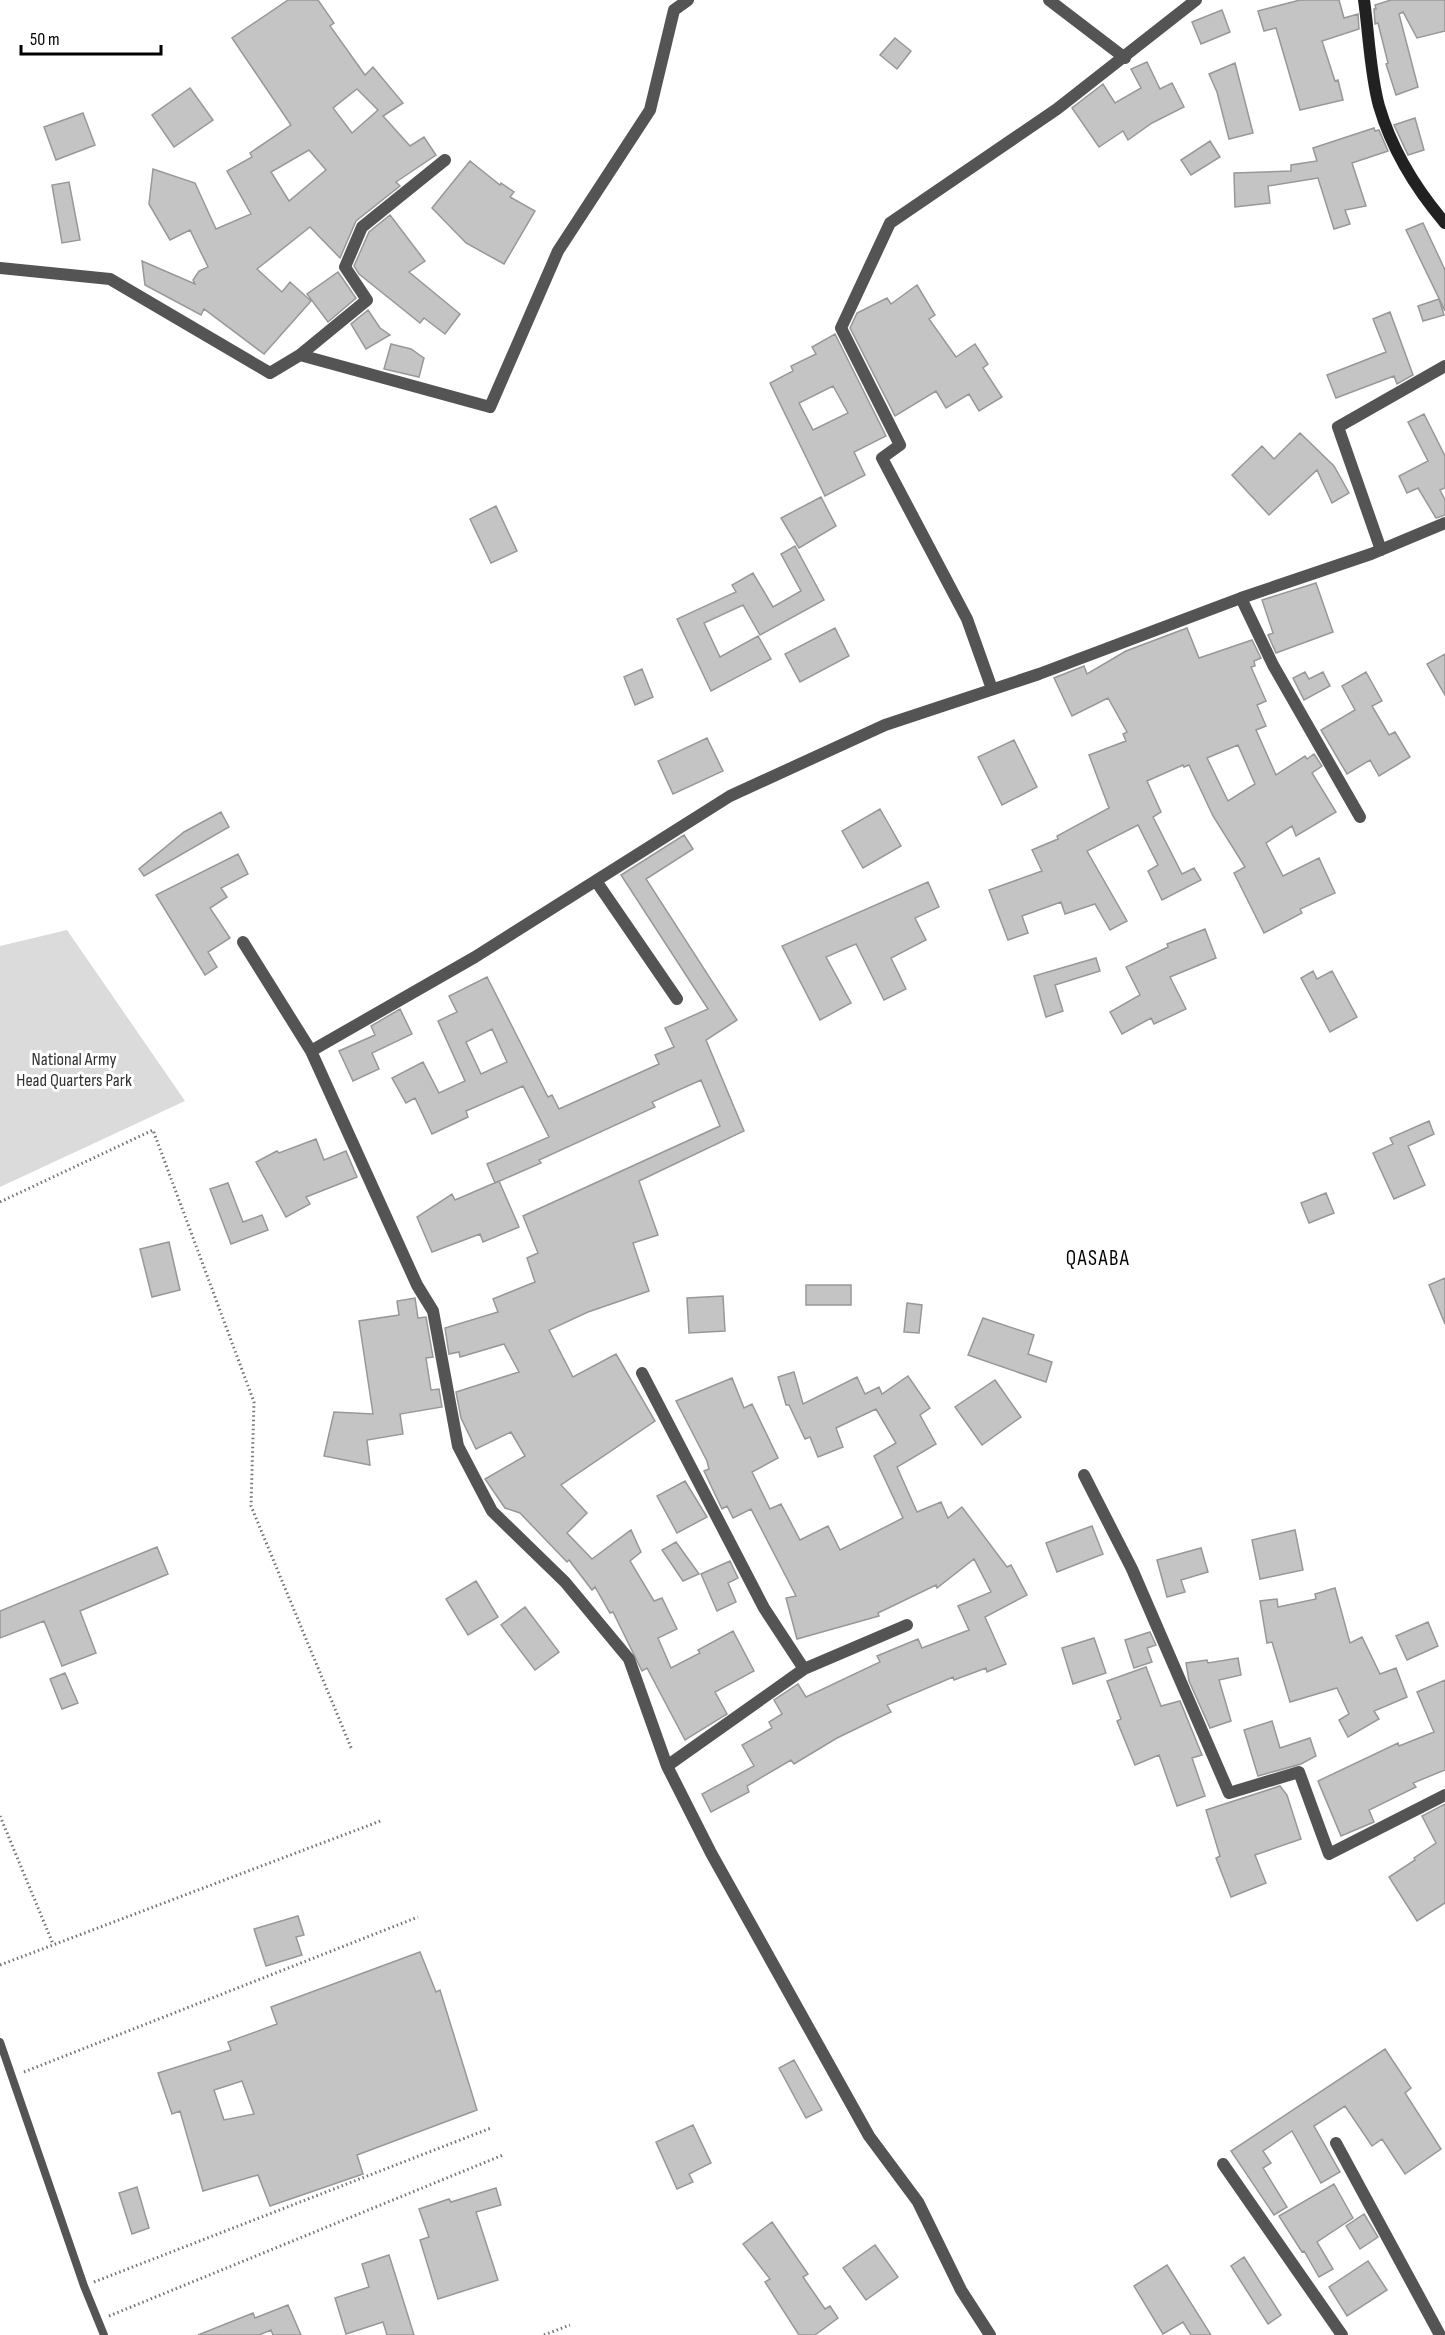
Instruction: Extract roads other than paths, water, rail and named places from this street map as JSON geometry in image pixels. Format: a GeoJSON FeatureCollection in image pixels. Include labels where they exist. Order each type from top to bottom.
{"type":"FeatureCollection","features":[{"type":"Feature","properties":{"kind":"street"},"geometry":{"type":"LineString","coordinates":[[300,355],[490,407],[558,251],[650,110],[674,9],[688,0]]}},
{"type":"Feature","properties":{"kind":"street"},"geometry":{"type":"LineString","coordinates":[[1049,0],[1125,58]]}},
{"type":"Feature","properties":{"kind":"street"},"geometry":{"type":"LineString","coordinates":[[992,689],[967,619],[882,458],[900,445],[841,328],[890,223],[1057,109],[1125,58],[1196,0]]}},
{"type":"Feature","properties":{"kind":"street"},"geometry":{"type":"LineString","coordinates":[[1364,0],[1379,106],[1397,152],[1418,192],[1445,223]]}},
{"type":"Feature","properties":{"kind":"street"},"geometry":{"type":"LineString","coordinates":[[0,268],[110,279],[270,373],[300,355],[367,300],[345,267],[362,227],[444,160]]}},
{"type":"Feature","properties":{"kind":"street"},"geometry":{"type":"LineString","coordinates":[[1382,550],[1338,427],[1445,366]]}},
{"type":"Feature","properties":{"kind":"street"},"geometry":{"type":"LineString","coordinates":[[311,1051],[475,957],[730,796],[885,725],[1039,674],[1241,598],[1382,550],[1445,523]]}},
{"type":"Feature","properties":{"kind":"street"},"geometry":{"type":"LineString","coordinates":[[1241,598],[1273,665],[1360,817]]}},
{"type":"Feature","properties":{"kind":"street"},"geometry":{"type":"LineString","coordinates":[[597,880],[677,999]]}},
{"type":"Feature","properties":{"kind":"street"},"geometry":{"type":"LineString","coordinates":[[243,942],[311,1051],[417,1285],[433,1311],[458,1446],[492,1511],[565,1582],[630,1659],[667,1766],[711,1853],[869,2136],[918,2202],[961,2290],[990,2335]]}},
{"type":"Feature","properties":{"kind":"street"},"geometry":{"type":"LineString","coordinates":[[642,1373],[764,1608],[804,1669]]}},
{"type":"Feature","properties":{"kind":"street"},"geometry":{"type":"LineString","coordinates":[[1083,1475],[1132,1569],[1229,1793],[1299,1772],[1329,1854],[1445,1795]]}},
{"type":"Feature","properties":{"kind":"street"},"geometry":{"type":"LineString","coordinates":[[667,1766],[804,1669],[907,1625]]}},
{"type":"Feature","properties":{"kind":"street"},"geometry":{"type":"LineString","coordinates":[[1336,2143],[1440,2335]]}},
{"type":"Feature","properties":{"kind":"street"},"geometry":{"type":"LineString","coordinates":[[1223,2164],[1342,2335]]}},
{"type":"Feature","properties":{"kind":"lane"},"geometry":{"type":"LineString","coordinates":[[0,2042],[84,2286],[104,2335]]}},
{"type":"Feature","properties":{"kind":"district","name":"QASABA"},"geometry":{"type":"Point","coordinates":[1098,1258]}},
{"type":"Feature","properties":{"kind":"park label","name":"National Army Head Quarters Park"},"geometry":{"type":"Point","coordinates":[74,1069]}}]}
